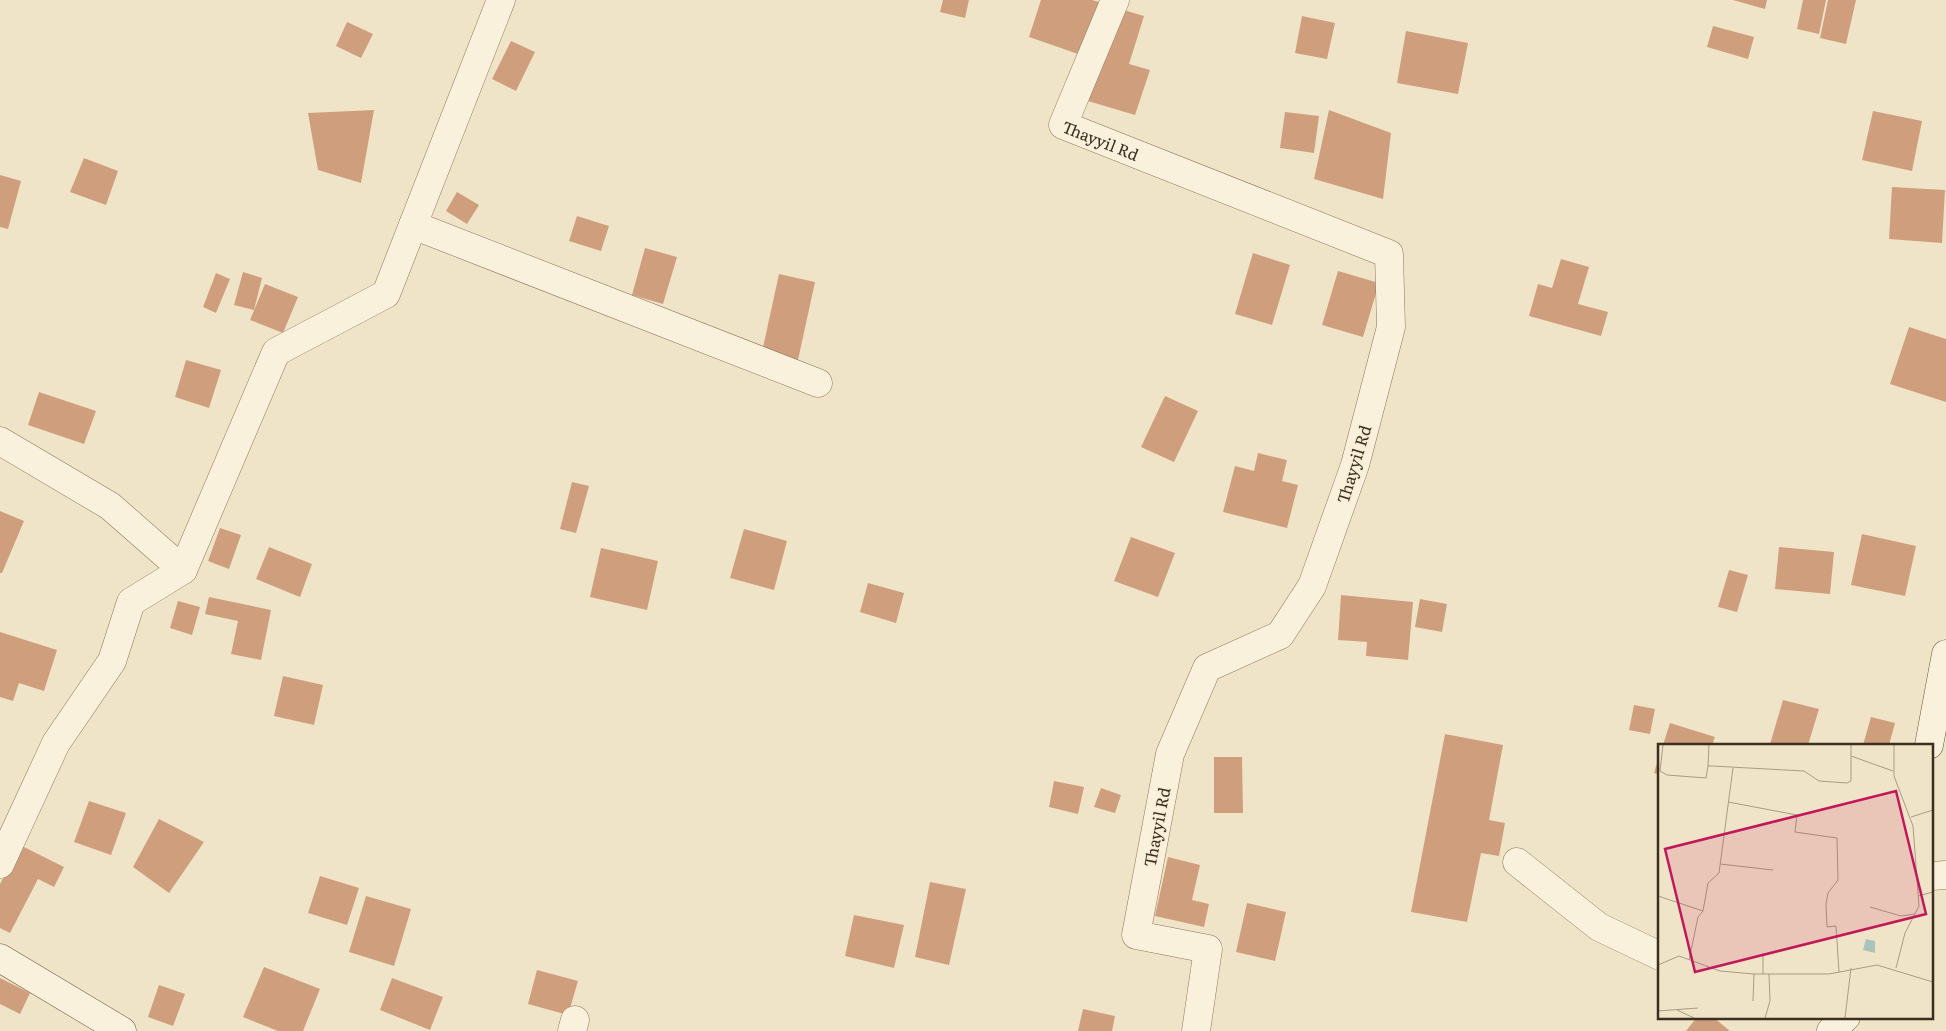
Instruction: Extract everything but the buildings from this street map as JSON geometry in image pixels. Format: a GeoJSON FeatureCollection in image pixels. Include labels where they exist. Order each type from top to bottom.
{"type":"FeatureCollection","features":[{"type":"Feature","properties":{"kind":"street"},"geometry":{"type":"LineString","coordinates":[[0,864],[56,743],[112,661],[131,602],[183,570],[276,352],[386,294],[501,0]]}},
{"type":"Feature","properties":{"kind":"street","name":"Thayyil Rd"},"geometry":{"type":"LineString","coordinates":[[1115,0],[1063,125],[1389,254],[1391,327],[1355,465],[1312,586],[1280,635],[1207,668],[1170,754],[1136,935],[1208,948],[1196,1031]]}},
{"type":"Feature","properties":{"kind":"street"},"geometry":{"type":"LineString","coordinates":[[413,225],[818,383]]}},
{"type":"Feature","properties":{"kind":"street"},"geometry":{"type":"LineString","coordinates":[[0,441],[110,506],[183,570]]}},
{"type":"Feature","properties":{"kind":"street"},"geometry":{"type":"LineString","coordinates":[[1929,744],[1946,654]]}},
{"type":"Feature","properties":{"kind":"street"},"geometry":{"type":"LineString","coordinates":[[1517,862],[1599,926],[1658,955]]}},
{"type":"Feature","properties":{"kind":"street"},"geometry":{"type":"LineString","coordinates":[[0,958],[122,1031]]}},
{"type":"Feature","properties":{"kind":"street"},"geometry":{"type":"LineString","coordinates":[[1831,1031],[1845,1018]]}}]}
